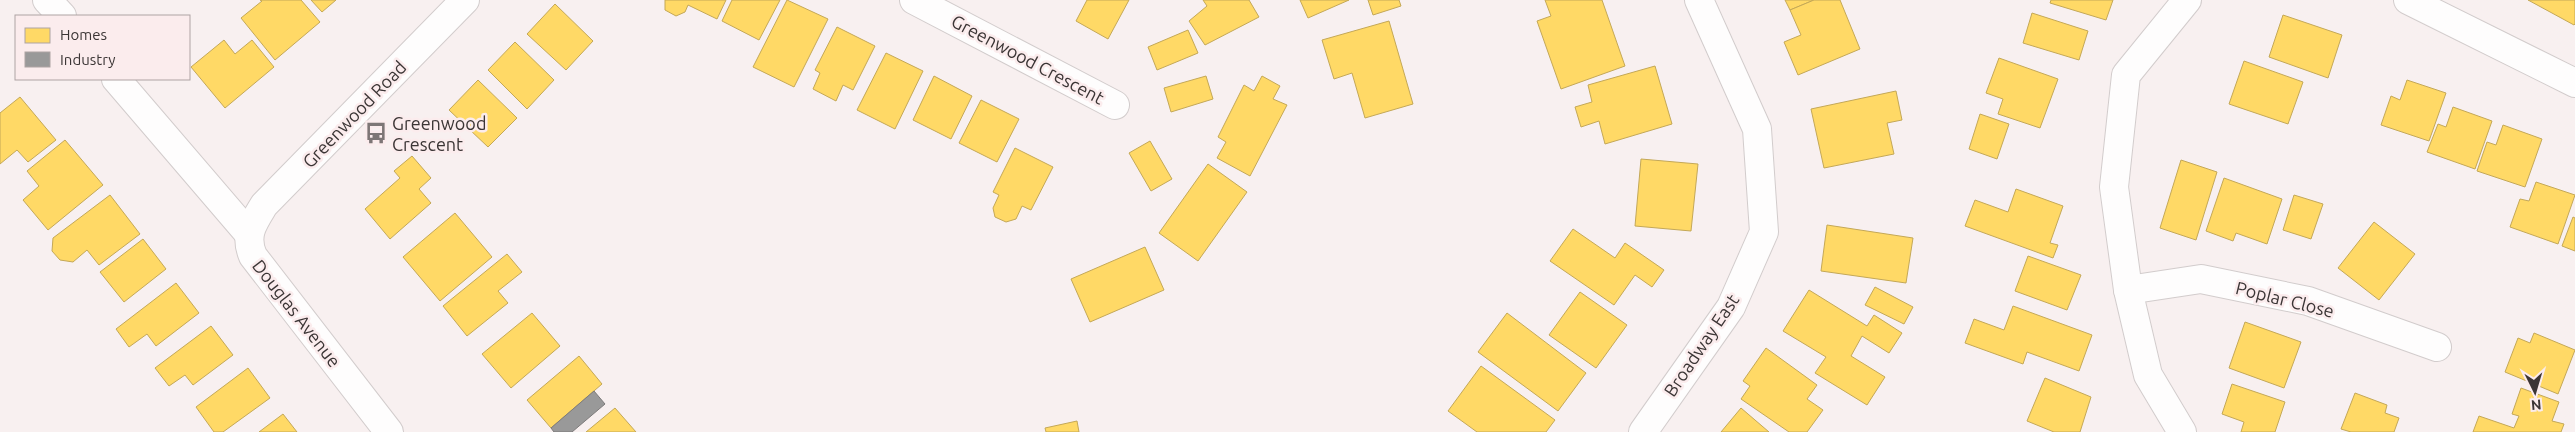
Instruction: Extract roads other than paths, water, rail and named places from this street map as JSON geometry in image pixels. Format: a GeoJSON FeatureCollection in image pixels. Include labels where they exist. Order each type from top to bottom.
{"type":"FeatureCollection","features":[{"type":"Feature","properties":{"kind":"street"},"geometry":{"type":"LineString","coordinates":[[48,0],[61,15]]}},
{"type":"Feature","properties":{"kind":"street","name":"Greenwood Road"},"geometry":{"type":"LineString","coordinates":[[248,232],[264,205],[465,0]]}},
{"type":"Feature","properties":{"kind":"street","name":"Greenwood Crescent"},"geometry":{"type":"LineString","coordinates":[[914,0],[1115,105]]}},
{"type":"Feature","properties":{"kind":"street","name":"Broadway East"},"geometry":{"type":"LineString","coordinates":[[1642,432],[1731,307],[1764,232],[1758,129],[1699,0]]}},
{"type":"Feature","properties":{"kind":"street"},"geometry":{"type":"LineString","coordinates":[[2182,432],[2148,375],[2128,290],[2114,187],[2126,75],[2187,0]]}},
{"type":"Feature","properties":{"kind":"street"},"geometry":{"type":"LineString","coordinates":[[2408,0],[2575,82]]}},
{"type":"Feature","properties":{"kind":"street","name":"Douglas Avenue"},"geometry":{"type":"LineString","coordinates":[[117,80],[248,232],[248,245],[253,256],[389,432]]}},
{"type":"Feature","properties":{"kind":"street","name":"Poplar Close"},"geometry":{"type":"LineString","coordinates":[[2128,290],[2202,279],[2308,301],[2437,347]]}},
{"type":"Feature","properties":{"kind":"place","name":"Greenwood Crescent"},"geometry":{"type":"Point","coordinates":[376,133]}}]}
